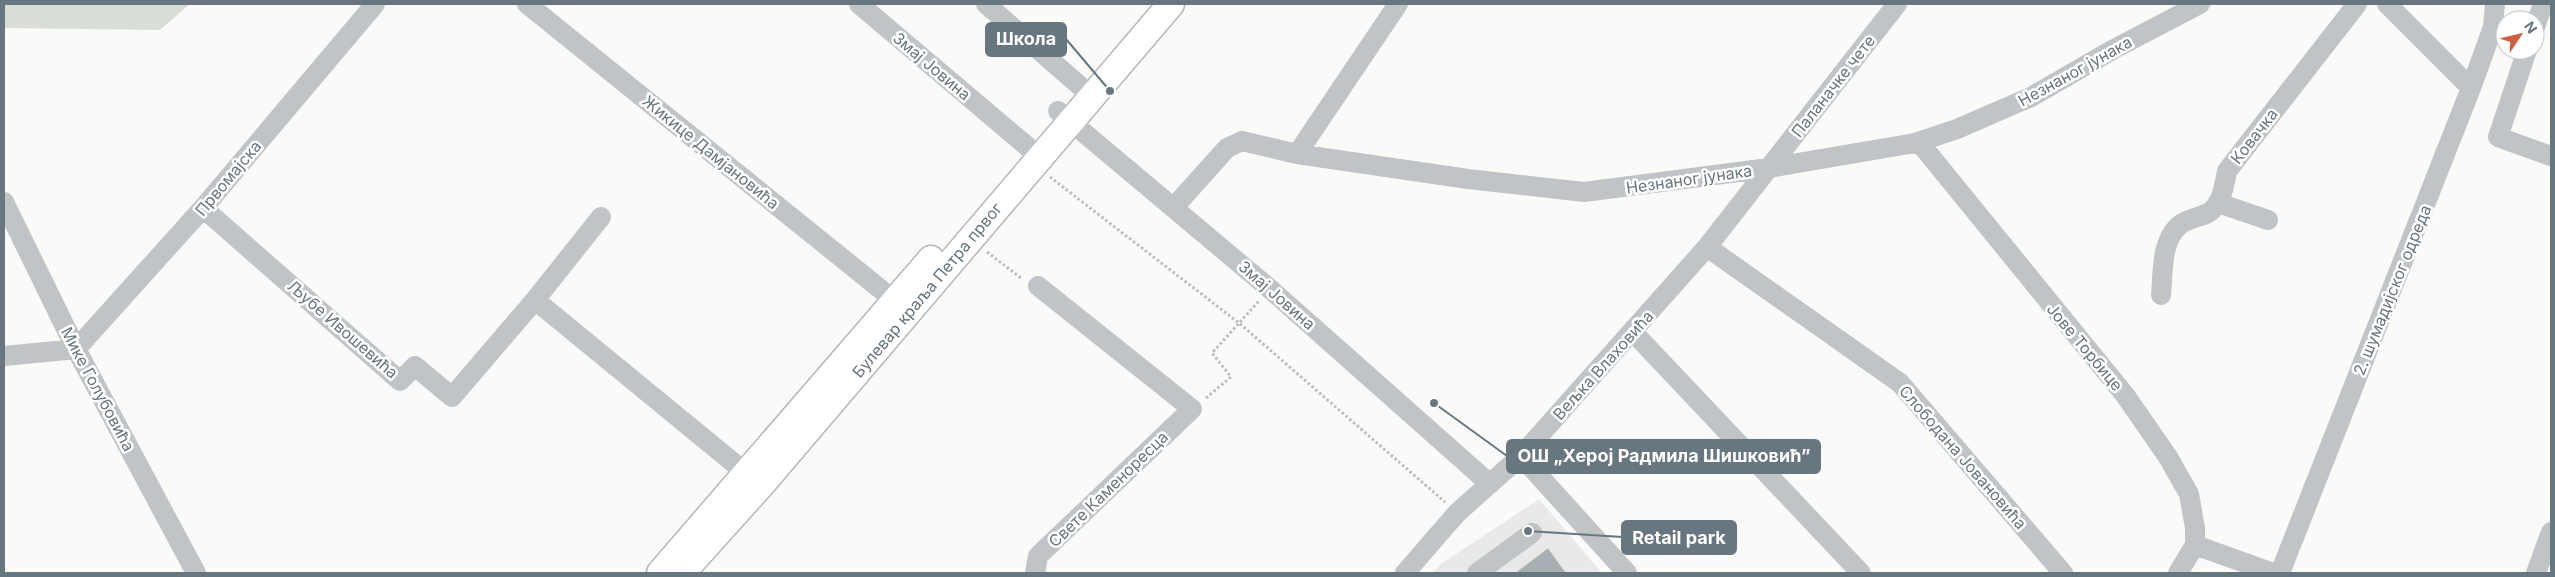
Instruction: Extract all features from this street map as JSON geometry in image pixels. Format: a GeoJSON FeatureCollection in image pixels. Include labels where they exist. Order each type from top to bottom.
{"type":"FeatureCollection","features":[{"type":"Feature","properties":{"kind":"main road","name":"Булевар краља Петра првог"},"geometry":{"type":"LineString","coordinates":[[1065,116],[1080,86],[1149,4]]}},
{"type":"Feature","properties":{"kind":"main road","name":"Булевар краља Петра првог"},"geometry":{"type":"LineString","coordinates":[[660,573],[894,300],[1031,156],[1065,116],[1170,4]]}},
{"type":"Feature","properties":{"kind":"main road","name":"Булевар краља Петра првог"},"geometry":{"type":"LineString","coordinates":[[687,572],[970,238],[1031,156]]}},
{"type":"Feature","properties":{"kind":"street","name":"Првомајска"},"geometry":{"type":"LineString","coordinates":[[76,349],[203,208],[375,4]]}},
{"type":"Feature","properties":{"kind":"street","name":"Жикице Дамјановића"},"geometry":{"type":"LineString","coordinates":[[527,4],[894,300]]}},
{"type":"Feature","properties":{"kind":"street","name":"Змај Јовина"},"geometry":{"type":"LineString","coordinates":[[859,4],[1031,156]]}},
{"type":"Feature","properties":{"kind":"street"},"geometry":{"type":"LineString","coordinates":[[986,4],[1080,86]]}},
{"type":"Feature","properties":{"kind":"street"},"geometry":{"type":"LineString","coordinates":[[1298,154],[1398,4]]}},
{"type":"Feature","properties":{"kind":"street","name":"Незнаног јунака"},"geometry":{"type":"LineString","coordinates":[[1174,207],[1227,148],[1242,141],[1298,154],[1468,180],[1584,192],[1769,168],[1920,142],[1957,129],[2031,97],[2114,49],[2200,4]]}},
{"type":"Feature","properties":{"kind":"street","name":"Ковачка"},"geometry":{"type":"LineString","coordinates":[[2218,203],[2227,172],[2356,4]]}},
{"type":"Feature","properties":{"kind":"street"},"geometry":{"type":"LineString","coordinates":[[2387,4],[2472,88]]}},
{"type":"Feature","properties":{"kind":"street","name":"2. шумадијског одреда"},"geometry":{"type":"LineString","coordinates":[[2280,573],[2472,88],[2493,27],[2496,4]]}},
{"type":"Feature","properties":{"kind":"street","name":"Паланачке чете"},"geometry":{"type":"LineString","coordinates":[[1769,168],[1892,6]]}},
{"type":"Feature","properties":{"kind":"street"},"geometry":{"type":"LineString","coordinates":[[2524,60],[2498,137],[2551,156]]}},
{"type":"Feature","properties":{"kind":"street","name":"Змај Јовина"},"geometry":{"type":"LineString","coordinates":[[1065,116],[1270,288],[1490,484]]}},
{"type":"Feature","properties":{"kind":"street","name":"Јове Торбице"},"geometry":{"type":"LineString","coordinates":[[1920,142],[2125,395],[2168,457],[2190,494],[2195,528],[2195,545]]}},
{"type":"Feature","properties":{"kind":"street","name":"Вељка Влаховића"},"geometry":{"type":"LineString","coordinates":[[1405,573],[1457,513],[1521,456],[1633,332],[1707,248],[1769,168]]}},
{"type":"Feature","properties":{"kind":"street","name":"Мике Голубовића"},"geometry":{"type":"LineString","coordinates":[[4,202],[76,349],[196,573]]}},
{"type":"Feature","properties":{"kind":"street"},"geometry":{"type":"LineString","coordinates":[[2161,295],[2166,248],[2174,231],[2186,220],[2209,212],[2218,203],[2268,220]]}},
{"type":"Feature","properties":{"kind":"street","name":"Љубе Ивошевића"},"geometry":{"type":"LineString","coordinates":[[203,208],[400,381],[415,366],[452,397],[535,300]]}},
{"type":"Feature","properties":{"kind":"street"},"geometry":{"type":"LineString","coordinates":[[601,217],[535,300],[746,473]]}},
{"type":"Feature","properties":{"kind":"street","name":"Слободана Јовановића"},"geometry":{"type":"LineString","coordinates":[[1707,248],[1900,383],[2063,573]]}},
{"type":"Feature","properties":{"kind":"street"},"geometry":{"type":"LineString","coordinates":[[1038,286],[1192,409]]}},
{"type":"Feature","properties":{"kind":"street"},"geometry":{"type":"LineString","coordinates":[[1633,332],[1861,573]]}},
{"type":"Feature","properties":{"kind":"street"},"geometry":{"type":"LineString","coordinates":[[4,356],[76,349]]}},
{"type":"Feature","properties":{"kind":"street","name":"Свете Каменоресца"},"geometry":{"type":"LineString","coordinates":[[1035,573],[1038,556],[1192,409]]}},
{"type":"Feature","properties":{"kind":"street"},"geometry":{"type":"LineString","coordinates":[[1521,456],[1627,573]]}},
{"type":"Feature","properties":{"kind":"street"},"geometry":{"type":"LineString","coordinates":[[2536,573],[2551,532]]}},
{"type":"Feature","properties":{"kind":"street"},"geometry":{"type":"LineString","coordinates":[[1476,573],[1532,533]]}},
{"type":"Feature","properties":{"kind":"street"},"geometry":{"type":"LineString","coordinates":[[2178,573],[2195,545],[2273,573]]}},
{"type":"Feature","properties":{"kind":"path"},"geometry":{"type":"LineString","coordinates":[[1031,156],[1239,323],[1457,513]]}},
{"type":"Feature","properties":{"kind":"path"},"geometry":{"type":"LineString","coordinates":[[970,238],[1016,276],[1038,286]]}},
{"type":"Feature","properties":{"kind":"path"},"geometry":{"type":"LineString","coordinates":[[1192,409],[1231,377],[1212,353],[1270,288]]}},
{"type":"Feature","properties":{"kind":"shaded area"},"geometry":{"type":"Polygon","coordinates":[[[4,4],[190,4],[160,30],[4,28],[4,4]]]}},
{"type":"Feature","properties":{"kind":"shaded area"},"geometry":{"type":"Polygon","coordinates":[[[1539,499],[1602,573],[1433,573],[1441,564],[1539,499]]]}},
{"type":"Feature","properties":{"kind":"building"},"geometry":{"type":"Polygon","coordinates":[[[1548,548],[1566,573],[1515,573],[1548,548]]]}},
{"type":"Feature","properties":{"kind":"place","name":"Школа"},"geometry":{"type":"Point","coordinates":[1110,91]}},
{"type":"Feature","properties":{"kind":"place","name":"ОШ „Херој Радмила Шишковић”"},"geometry":{"type":"Point","coordinates":[1434,403]}},
{"type":"Feature","properties":{"kind":"place","name":"Retail park"},"geometry":{"type":"Point","coordinates":[1528,531]}}]}
